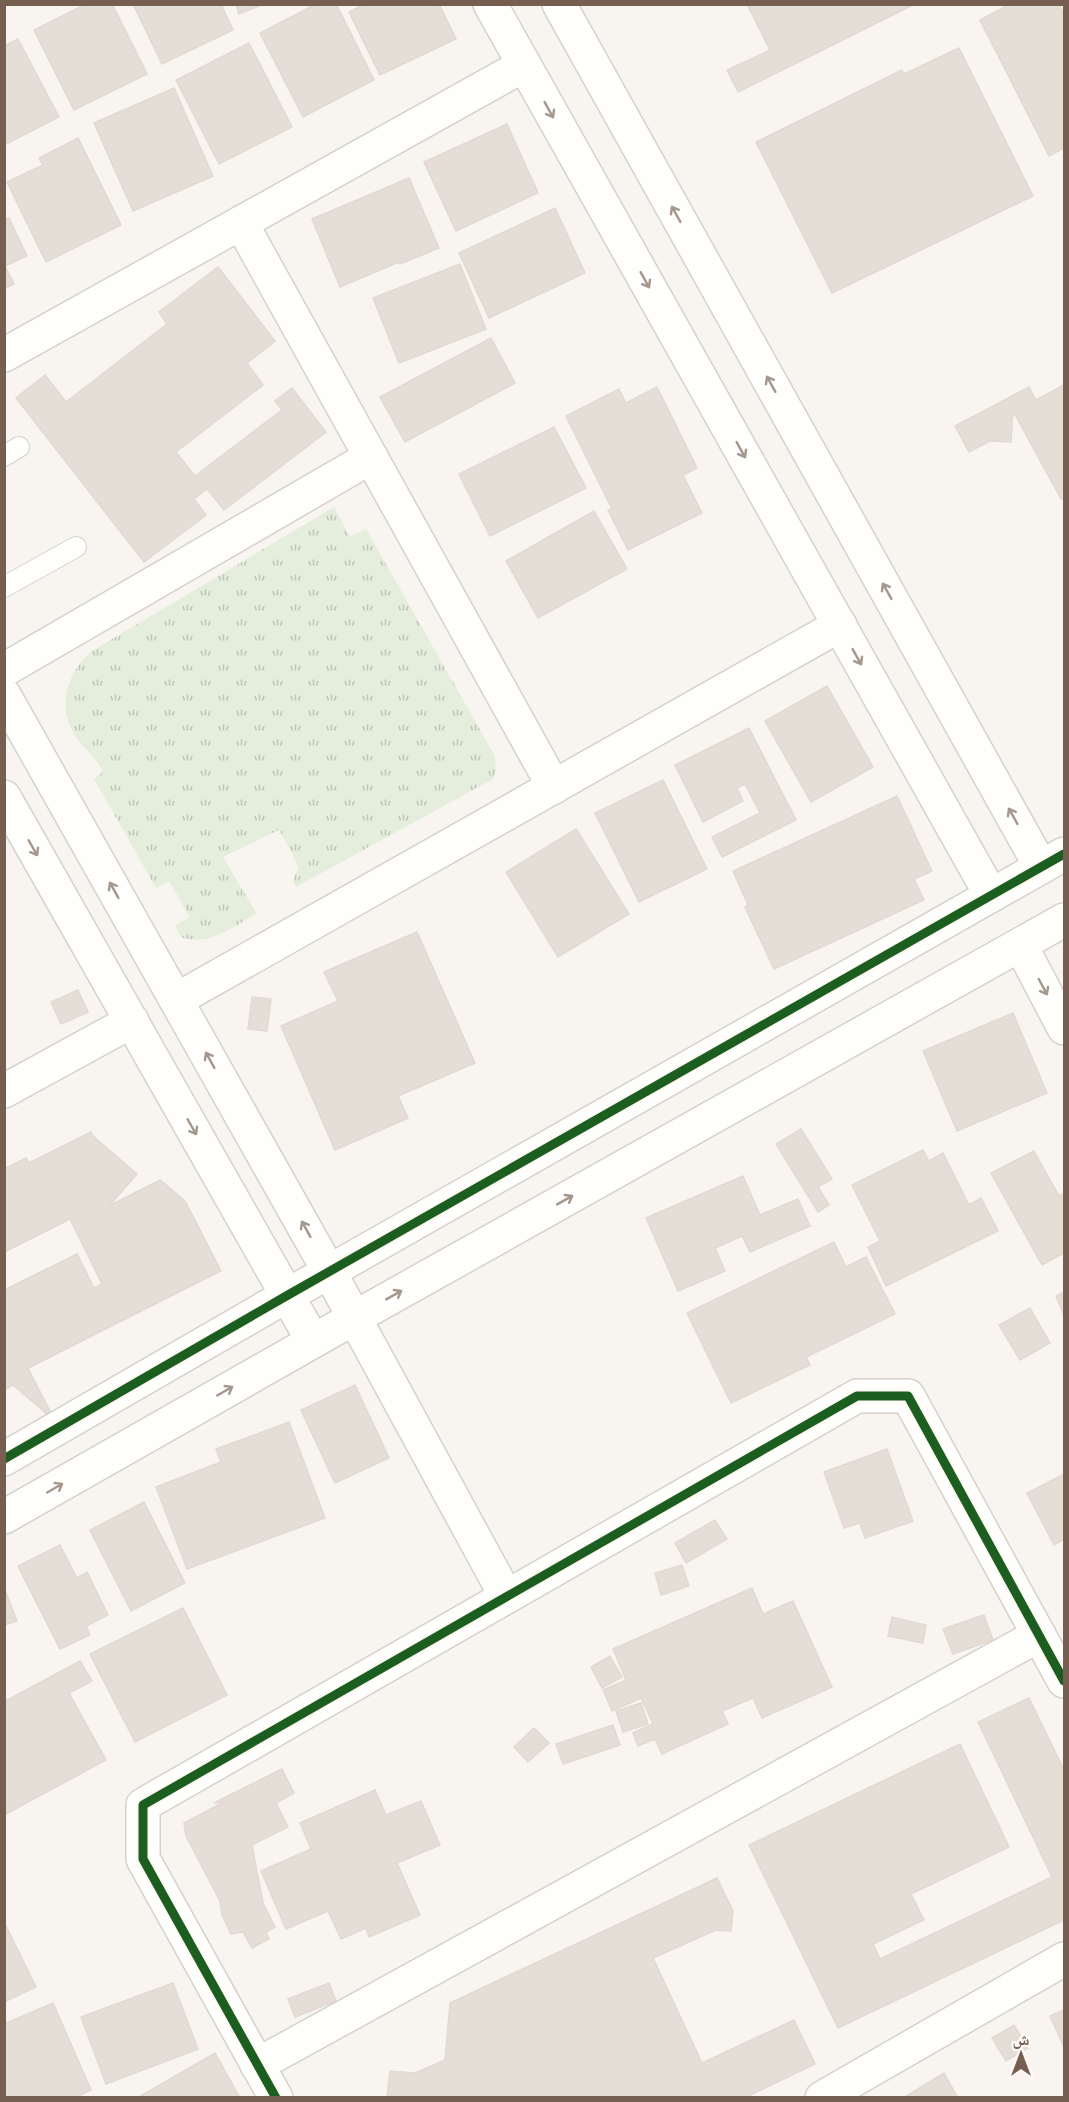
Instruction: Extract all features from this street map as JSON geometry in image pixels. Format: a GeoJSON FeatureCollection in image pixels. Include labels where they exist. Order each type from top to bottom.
{"type":"FeatureCollection","features":[{"type":"Feature","properties":{"kind":"street"},"geometry":{"type":"LineString","coordinates":[[490,4],[991,895]]}},
{"type":"Feature","properties":{"kind":"street"},"geometry":{"type":"LineString","coordinates":[[4,1459],[288,1295],[1053,861],[559,4]]}},
{"type":"Feature","properties":{"kind":"street"},"geometry":{"type":"LineString","coordinates":[[4,355],[524,65]]}},
{"type":"Feature","properties":{"kind":"street"},"geometry":{"type":"LineString","coordinates":[[241,223],[554,787]]}},
{"type":"Feature","properties":{"kind":"street"},"geometry":{"type":"LineString","coordinates":[[4,670],[371,457]]}},
{"type":"Feature","properties":{"kind":"street"},"geometry":{"type":"LineString","coordinates":[[176,1000],[840,625]]}},
{"type":"Feature","properties":{"kind":"street"},"geometry":{"type":"LineString","coordinates":[[4,695],[330,1273],[506,1596]]}},
{"type":"Feature","properties":{"kind":"street"},"geometry":{"type":"LineString","coordinates":[[4,797],[313,1341]]}},
{"type":"Feature","properties":{"kind":"street"},"geometry":{"type":"LineString","coordinates":[[4,1517],[313,1341],[1065,920]]}},
{"type":"Feature","properties":{"kind":"street"},"geometry":{"type":"LineString","coordinates":[[1021,946],[1065,1028]]}},
{"type":"Feature","properties":{"kind":"street"},"geometry":{"type":"LineString","coordinates":[[4,1091],[132,1021]]}},
{"type":"Feature","properties":{"kind":"street"},"geometry":{"type":"LineString","coordinates":[[276,2097],[143,1859],[143,1805],[857,1396],[908,1396],[1065,1681]]}},
{"type":"Feature","properties":{"kind":"street"},"geometry":{"type":"LineString","coordinates":[[257,2065],[1039,1635]]}},
{"type":"Feature","properties":{"kind":"street"},"geometry":{"type":"LineString","coordinates":[[822,2097],[1065,1959]]}},
{"type":"Feature","properties":{"kind":"lane"},"geometry":{"type":"LineString","coordinates":[[4,587],[76,547]]}},
{"type":"Feature","properties":{"kind":"green space"},"geometry":{"type":"Polygon","coordinates":[[[334,507],[350,537],[366,529],[495,756],[496,770],[493,779],[296,887],[293,880],[299,867],[279,830],[223,857],[257,914],[211,938],[181,937],[175,926],[190,917],[169,881],[156,888],[94,779],[103,772],[101,767],[77,739],[71,728],[66,704],[70,681],[83,660],[92,651],[334,507]]]}},
{"type":"Feature","properties":{"kind":"building"},"geometry":{"type":"Polygon","coordinates":[[[86,4],[112,4],[147,74],[74,110],[34,30],[86,4]]]}},
{"type":"Feature","properties":{"kind":"building"},"geometry":{"type":"Polygon","coordinates":[[[133,4],[221,4],[233,30],[162,64],[133,4]]]}},
{"type":"Feature","properties":{"kind":"building"},"geometry":{"type":"Polygon","coordinates":[[[236,4],[264,4],[239,14],[236,4]]]}},
{"type":"Feature","properties":{"kind":"building"},"geometry":{"type":"Polygon","coordinates":[[[316,4],[336,4],[374,80],[303,117],[260,33],[316,4]]]}},
{"type":"Feature","properties":{"kind":"building"},"geometry":{"type":"Polygon","coordinates":[[[364,4],[439,4],[456,39],[380,75],[349,12],[364,4]]]}},
{"type":"Feature","properties":{"kind":"building"},"geometry":{"type":"Polygon","coordinates":[[[747,4],[915,4],[738,92],[727,70],[770,50],[747,4]]]}},
{"type":"Feature","properties":{"kind":"building"},"geometry":{"type":"Polygon","coordinates":[[[1010,4],[1059,4],[1064,15],[1064,148],[1049,156],[980,20],[1010,4]]]}},
{"type":"Feature","properties":{"kind":"building"},"geometry":{"type":"Polygon","coordinates":[[[18,39],[59,117],[4,145],[4,46],[18,39]]]}},
{"type":"Feature","properties":{"kind":"building"},"geometry":{"type":"Polygon","coordinates":[[[249,43],[292,127],[219,164],[176,80],[249,43]]]}},
{"type":"Feature","properties":{"kind":"building"},"geometry":{"type":"Polygon","coordinates":[[[959,48],[1033,196],[832,293],[756,142],[902,70],[904,74],[959,48]]]}},
{"type":"Feature","properties":{"kind":"building"},"geometry":{"type":"Polygon","coordinates":[[[174,88],[213,176],[133,211],[94,123],[174,88]]]}},
{"type":"Feature","properties":{"kind":"building"},"geometry":{"type":"Polygon","coordinates":[[[507,124],[538,193],[456,231],[424,162],[507,124]]]}},
{"type":"Feature","properties":{"kind":"building"},"geometry":{"type":"Polygon","coordinates":[[[78,138],[121,225],[46,262],[7,182],[43,165],[39,158],[78,138]]]}},
{"type":"Feature","properties":{"kind":"building"},"geometry":{"type":"Polygon","coordinates":[[[409,178],[439,248],[340,287],[312,219],[409,178]]]}},
{"type":"Feature","properties":{"kind":"building"},"geometry":{"type":"Polygon","coordinates":[[[555,208],[585,273],[489,318],[459,253],[555,208]]]}},
{"type":"Feature","properties":{"kind":"building"},"geometry":{"type":"Polygon","coordinates":[[[9,218],[27,256],[5,266],[14,284],[4,289],[4,220],[9,218]]]}},
{"type":"Feature","properties":{"kind":"building"},"geometry":{"type":"Polygon","coordinates":[[[460,264],[486,329],[399,363],[373,298],[460,264]]]}},
{"type":"Feature","properties":{"kind":"building"},"geometry":{"type":"Polygon","coordinates":[[[218,267],[275,341],[247,363],[263,385],[176,452],[195,476],[282,410],[275,401],[292,388],[326,432],[224,510],[207,489],[194,499],[206,515],[144,562],[16,398],[45,375],[66,402],[167,324],[159,312],[218,267]]]}},
{"type":"Feature","properties":{"kind":"building"},"geometry":{"type":"Polygon","coordinates":[[[491,338],[515,383],[405,442],[380,397],[491,338]]]}},
{"type":"Feature","properties":{"kind":"building"},"geometry":{"type":"Polygon","coordinates":[[[1064,385],[1064,500],[1061,499],[1013,411],[1011,442],[990,441],[969,452],[955,426],[1029,387],[1036,400],[1064,385]]]}},
{"type":"Feature","properties":{"kind":"building"},"geometry":{"type":"Polygon","coordinates":[[[657,387],[697,468],[683,475],[702,513],[628,550],[608,510],[612,509],[566,416],[619,389],[626,403],[657,387]]]}},
{"type":"Feature","properties":{"kind":"building"},"geometry":{"type":"Polygon","coordinates":[[[554,427],[586,488],[490,536],[459,474],[554,427]]]}},
{"type":"Feature","properties":{"kind":"building"},"geometry":{"type":"Polygon","coordinates":[[[594,511],[627,569],[538,618],[506,561],[594,511]]]}},
{"type":"Feature","properties":{"kind":"building"},"geometry":{"type":"Polygon","coordinates":[[[827,686],[873,767],[811,802],[765,721],[827,686]]]}},
{"type":"Feature","properties":{"kind":"building"},"geometry":{"type":"Polygon","coordinates":[[[749,728],[796,820],[722,857],[712,837],[760,813],[745,784],[737,788],[743,801],[703,822],[675,765],[749,728]]]}},
{"type":"Feature","properties":{"kind":"building"},"geometry":{"type":"Polygon","coordinates":[[[663,780],[707,869],[639,902],[595,813],[663,780]]]}},
{"type":"Feature","properties":{"kind":"building"},"geometry":{"type":"Polygon","coordinates":[[[897,796],[932,871],[914,879],[924,900],[774,969],[745,907],[748,905],[733,871],[897,796]]]}},
{"type":"Feature","properties":{"kind":"building"},"geometry":{"type":"Polygon","coordinates":[[[576,829],[629,914],[558,957],[506,872],[576,829]]]}},
{"type":"Feature","properties":{"kind":"building"},"geometry":{"type":"Polygon","coordinates":[[[417,932],[475,1063],[398,1096],[408,1118],[335,1150],[281,1026],[338,1001],[324,972],[417,932]]]}},
{"type":"Feature","properties":{"kind":"building"},"geometry":{"type":"Polygon","coordinates":[[[78,990],[88,1012],[61,1024],[51,1002],[78,990]]]}},
{"type":"Feature","properties":{"kind":"building"},"geometry":{"type":"Polygon","coordinates":[[[252,997],[271,999],[267,1031],[248,1029],[252,997]]]}},
{"type":"Feature","properties":{"kind":"building"},"geometry":{"type":"Polygon","coordinates":[[[1013,1013],[1047,1093],[957,1131],[923,1051],[1013,1013]]]}},
{"type":"Feature","properties":{"kind":"building"},"geometry":{"type":"Polygon","coordinates":[[[801,1129],[832,1179],[818,1187],[829,1205],[818,1212],[776,1144],[801,1129]]]}},
{"type":"Feature","properties":{"kind":"building"},"geometry":{"type":"Polygon","coordinates":[[[91,1132],[137,1174],[109,1206],[160,1180],[185,1201],[221,1271],[28,1368],[55,1421],[13,1385],[4,1390],[4,1290],[77,1254],[94,1288],[102,1284],[70,1219],[4,1252],[4,1169],[26,1158],[29,1163],[91,1132]]]}},
{"type":"Feature","properties":{"kind":"building"},"geometry":{"type":"Polygon","coordinates":[[[923,1150],[929,1161],[943,1153],[969,1205],[981,1198],[998,1231],[886,1286],[868,1247],[880,1241],[852,1185],[923,1150]]]}},
{"type":"Feature","properties":{"kind":"building"},"geometry":{"type":"Polygon","coordinates":[[[1034,1151],[1059,1196],[1064,1193],[1064,1253],[1042,1265],[991,1173],[1034,1151]]]}},
{"type":"Feature","properties":{"kind":"building"},"geometry":{"type":"Polygon","coordinates":[[[743,1176],[760,1215],[798,1199],[810,1226],[750,1252],[742,1236],[715,1248],[725,1271],[678,1291],[646,1218],[743,1176]]]}},
{"type":"Feature","properties":{"kind":"building"},"geometry":{"type":"Polygon","coordinates":[[[834,1242],[846,1267],[866,1257],[895,1314],[806,1357],[810,1365],[731,1403],[687,1313],[834,1242]]]}},
{"type":"Feature","properties":{"kind":"building"},"geometry":{"type":"Polygon","coordinates":[[[1064,1292],[1064,1315],[1056,1296],[1064,1292]]]}},
{"type":"Feature","properties":{"kind":"building"},"geometry":{"type":"Polygon","coordinates":[[[1030,1308],[1050,1343],[1020,1360],[999,1325],[1030,1308]]]}},
{"type":"Feature","properties":{"kind":"building"},"geometry":{"type":"Polygon","coordinates":[[[355,1385],[389,1458],[335,1483],[301,1410],[355,1385]]]}},
{"type":"Feature","properties":{"kind":"building"},"geometry":{"type":"Polygon","coordinates":[[[289,1422],[325,1518],[187,1569],[156,1487],[221,1462],[216,1449],[289,1422]]]}},
{"type":"Feature","properties":{"kind":"building"},"geometry":{"type":"Polygon","coordinates":[[[887,1449],[913,1521],[865,1538],[860,1523],[844,1528],[824,1472],[887,1449]]]}},
{"type":"Feature","properties":{"kind":"building"},"geometry":{"type":"Polygon","coordinates":[[[1064,1474],[1064,1539],[1054,1545],[1027,1493],[1064,1474]]]}},
{"type":"Feature","properties":{"kind":"building"},"geometry":{"type":"Polygon","coordinates":[[[144,1502],[185,1583],[131,1611],[90,1530],[144,1502]]]}},
{"type":"Feature","properties":{"kind":"building"},"geometry":{"type":"Polygon","coordinates":[[[715,1520],[727,1539],[686,1563],[675,1543],[715,1520]]]}},
{"type":"Feature","properties":{"kind":"building"},"geometry":{"type":"Polygon","coordinates":[[[60,1545],[77,1578],[87,1572],[108,1615],[86,1626],[90,1635],[60,1649],[18,1566],[60,1545]]]}},
{"type":"Feature","properties":{"kind":"building"},"geometry":{"type":"Polygon","coordinates":[[[682,1565],[689,1586],[661,1595],[655,1573],[682,1565]]]}},
{"type":"Feature","properties":{"kind":"building"},"geometry":{"type":"Polygon","coordinates":[[[4,1587],[17,1621],[4,1625],[4,1587]]]}},
{"type":"Feature","properties":{"kind":"building"},"geometry":{"type":"Polygon","coordinates":[[[752,1588],[763,1614],[793,1601],[832,1687],[762,1718],[753,1698],[722,1711],[728,1724],[662,1754],[655,1739],[638,1746],[633,1733],[653,1724],[641,1698],[612,1711],[603,1690],[626,1680],[613,1649],[752,1588]]]}},
{"type":"Feature","properties":{"kind":"building"},"geometry":{"type":"Polygon","coordinates":[[[183,1608],[227,1695],[135,1742],[90,1654],[183,1608]]]}},
{"type":"Feature","properties":{"kind":"building"},"geometry":{"type":"Polygon","coordinates":[[[984,1615],[993,1640],[953,1654],[943,1629],[984,1615]]]}},
{"type":"Feature","properties":{"kind":"building"},"geometry":{"type":"Polygon","coordinates":[[[892,1617],[926,1625],[923,1643],[888,1636],[892,1617]]]}},
{"type":"Feature","properties":{"kind":"building"},"geometry":{"type":"Polygon","coordinates":[[[610,1656],[622,1677],[602,1688],[591,1667],[610,1656]]]}},
{"type":"Feature","properties":{"kind":"building"},"geometry":{"type":"Polygon","coordinates":[[[80,1661],[92,1681],[69,1693],[106,1760],[4,1815],[4,1702],[80,1661]]]}},
{"type":"Feature","properties":{"kind":"building"},"geometry":{"type":"Polygon","coordinates":[[[1029,1698],[1064,1770],[1064,1920],[838,2028],[749,1845],[960,1744],[1009,1847],[911,1894],[924,1920],[873,1944],[880,1959],[1052,1877],[978,1722],[1029,1698]]]}},
{"type":"Feature","properties":{"kind":"building"},"geometry":{"type":"Polygon","coordinates":[[[641,1703],[648,1724],[623,1732],[616,1711],[641,1703]]]}},
{"type":"Feature","properties":{"kind":"building"},"geometry":{"type":"Polygon","coordinates":[[[613,1725],[620,1745],[563,1764],[556,1744],[613,1725]]]}},
{"type":"Feature","properties":{"kind":"building"},"geometry":{"type":"Polygon","coordinates":[[[534,1728],[549,1743],[528,1762],[514,1747],[534,1728]]]}},
{"type":"Feature","properties":{"kind":"building"},"geometry":{"type":"Polygon","coordinates":[[[282,1769],[294,1793],[276,1803],[288,1827],[252,1845],[263,1903],[275,1927],[266,1932],[269,1939],[252,1948],[243,1932],[231,1934],[222,1915],[220,1901],[186,1836],[184,1823],[224,1802],[214,1803],[282,1769]]]}},
{"type":"Feature","properties":{"kind":"building"},"geometry":{"type":"Polygon","coordinates":[[[375,1790],[386,1815],[421,1801],[440,1845],[397,1863],[420,1915],[369,1937],[366,1928],[341,1939],[328,1911],[286,1929],[261,1871],[311,1849],[300,1823],[375,1790]]]}},
{"type":"Feature","properties":{"kind":"building"},"geometry":{"type":"Polygon","coordinates":[[[717,1878],[733,1911],[731,1931],[716,1930],[653,1958],[702,2063],[794,2020],[815,2064],[744,2098],[387,2098],[390,2071],[415,2073],[445,2060],[450,2003],[717,1878]]]}},
{"type":"Feature","properties":{"kind":"building"},"geometry":{"type":"Polygon","coordinates":[[[4,1922],[36,1987],[4,2002],[4,1922]]]}},
{"type":"Feature","properties":{"kind":"building"},"geometry":{"type":"Polygon","coordinates":[[[173,1983],[198,2049],[106,2084],[81,2017],[173,1983]]]}},
{"type":"Feature","properties":{"kind":"building"},"geometry":{"type":"Polygon","coordinates":[[[329,1983],[336,2001],[295,2017],[288,1999],[329,1983]]]}},
{"type":"Feature","properties":{"kind":"building"},"geometry":{"type":"Polygon","coordinates":[[[53,2003],[91,2090],[74,2098],[4,2098],[4,2024],[53,2003]]]}},
{"type":"Feature","properties":{"kind":"building"},"geometry":{"type":"Polygon","coordinates":[[[1064,2010],[1064,2047],[1050,2016],[1064,2010]]]}},
{"type":"Feature","properties":{"kind":"building"},"geometry":{"type":"Polygon","coordinates":[[[1014,2025],[1028,2048],[1006,2061],[992,2038],[1014,2025]]]}},
{"type":"Feature","properties":{"kind":"building"},"geometry":{"type":"Polygon","coordinates":[[[215,2053],[240,2098],[137,2098],[215,2053]]]}},
{"type":"Feature","properties":{"kind":"building"},"geometry":{"type":"Polygon","coordinates":[[[944,2073],[958,2098],[903,2098],[944,2073]]]}},
{"type":"Feature","properties":{"kind":"cycle path"},"geometry":{"type":"LineString","coordinates":[[4,1459],[1064,854]]}},
{"type":"Feature","properties":{"kind":"cycle path"},"geometry":{"type":"LineString","coordinates":[[276,2098],[143,1859],[143,1805],[857,1396],[908,1396],[1064,1681]]}}]}
